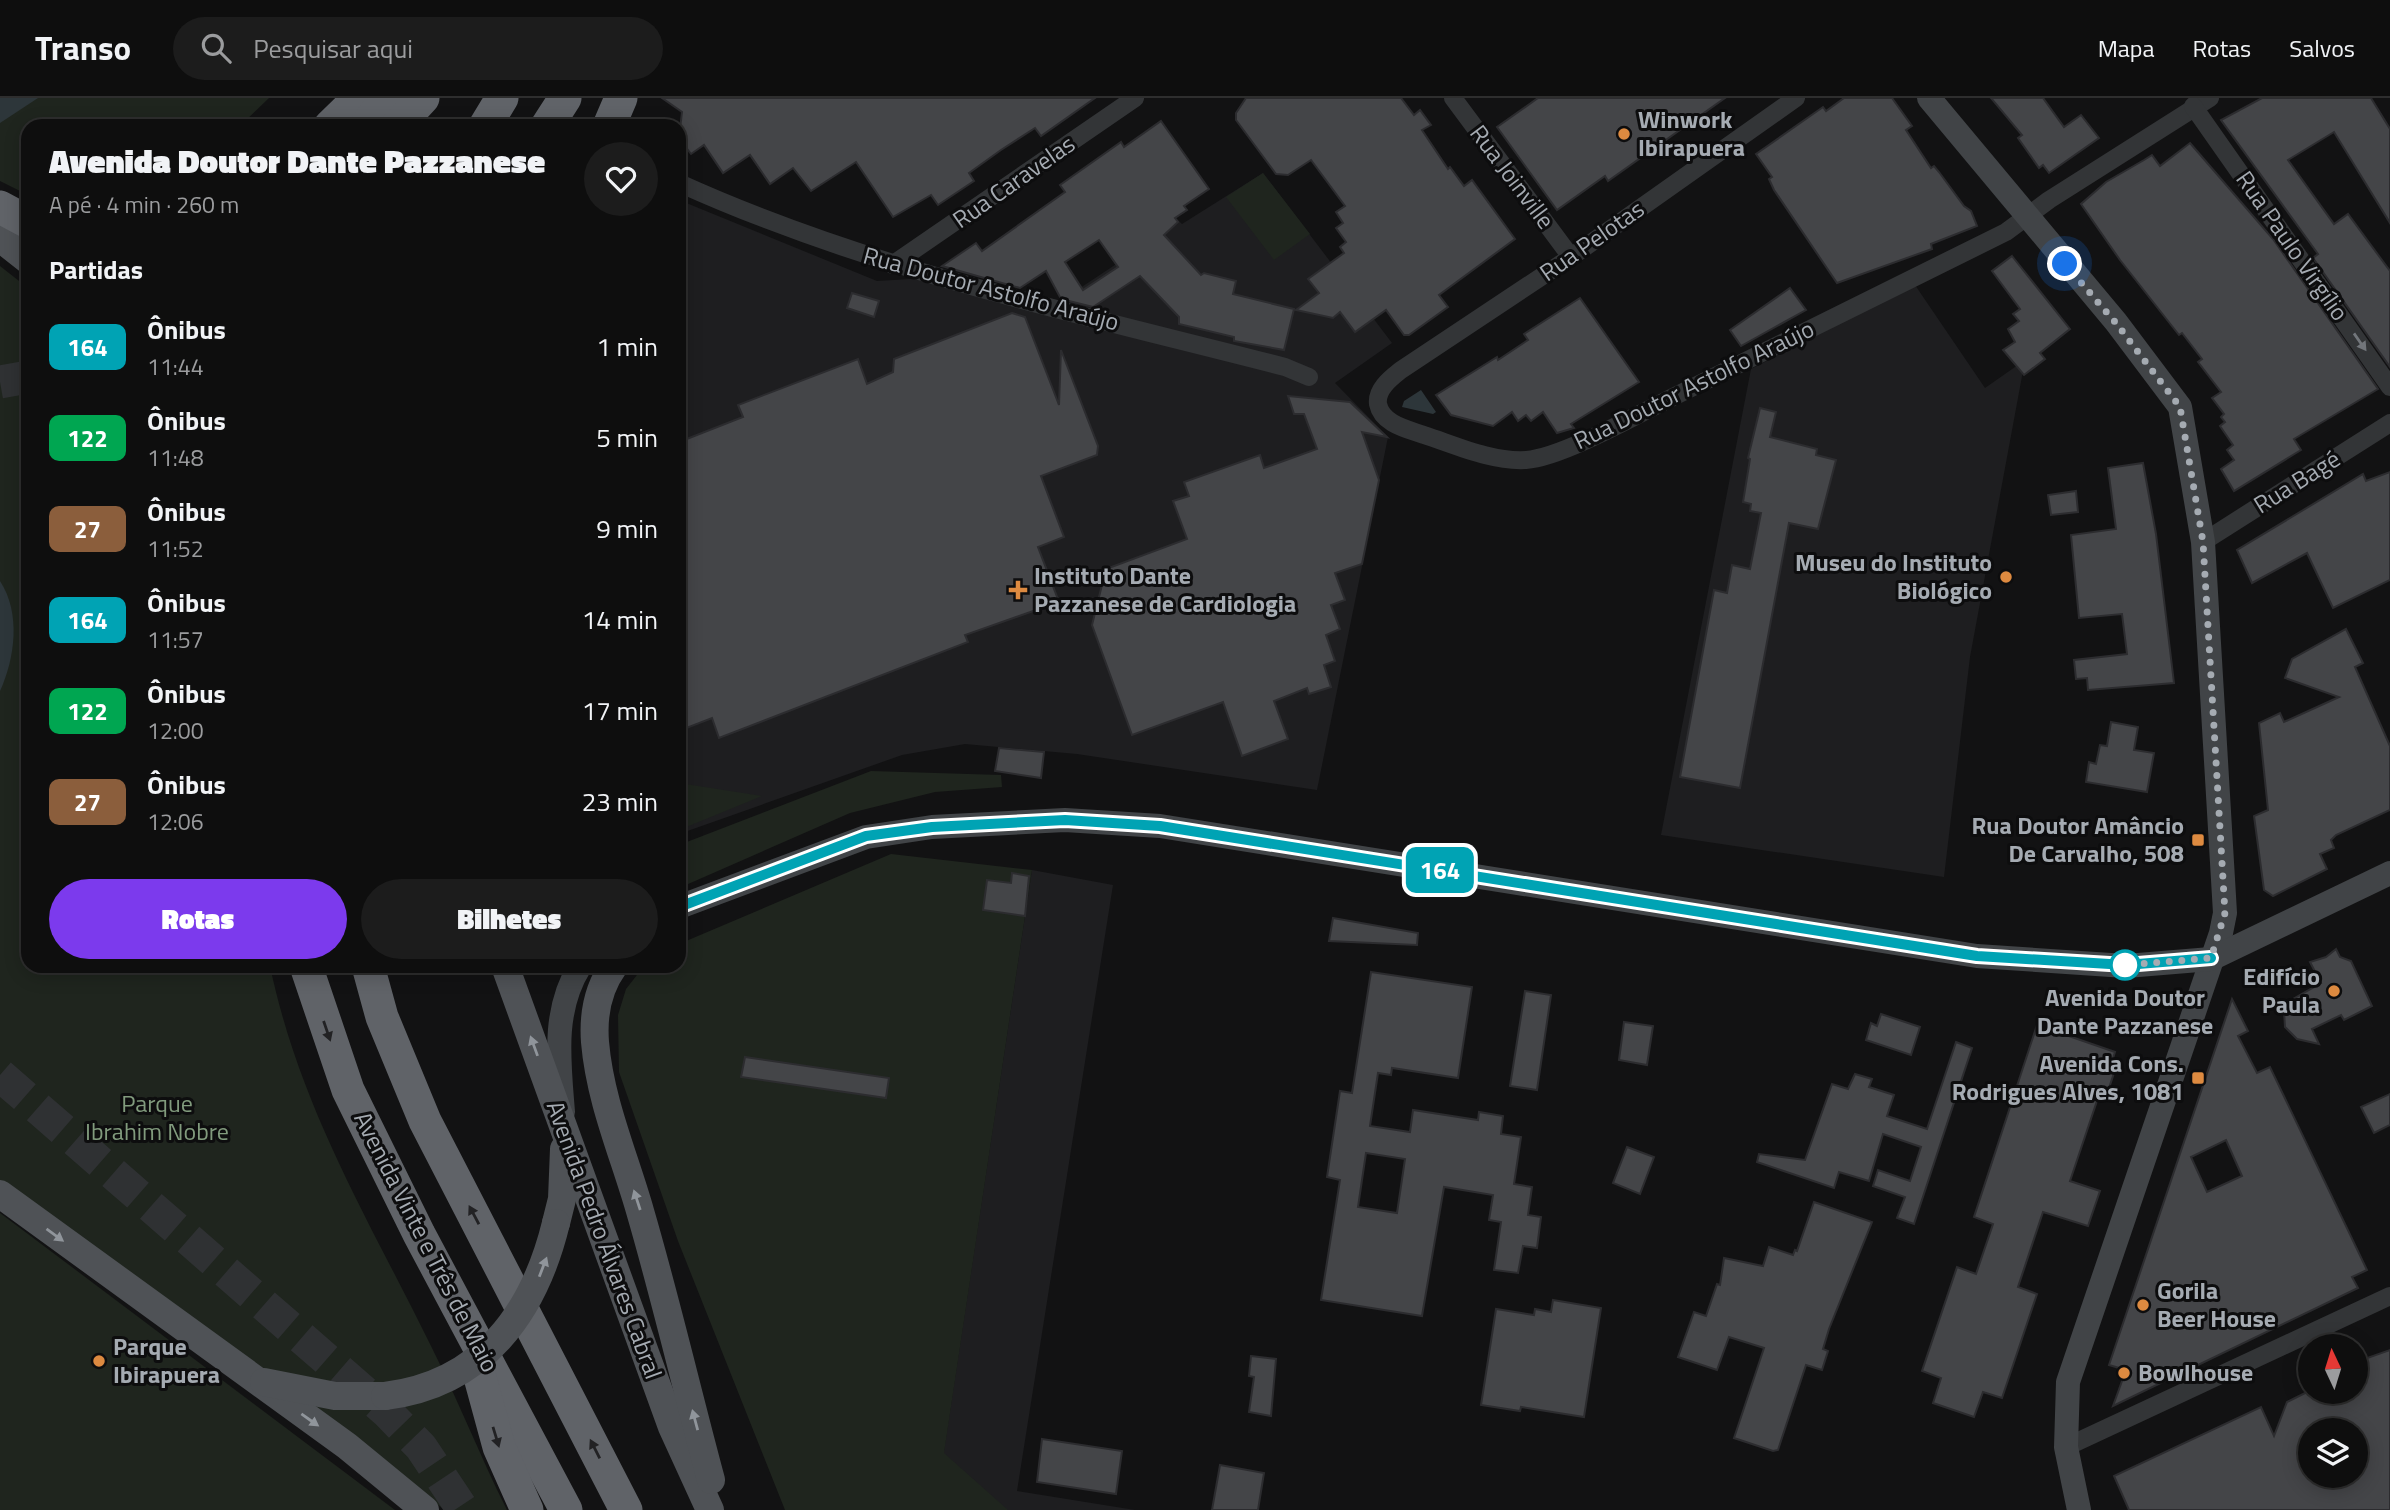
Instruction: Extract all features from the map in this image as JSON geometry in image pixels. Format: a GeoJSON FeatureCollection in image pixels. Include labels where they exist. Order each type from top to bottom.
{"type":"FeatureCollection","features":[{"type":"Feature","properties":{"kind":"highway"},"geometry":{"type":"LineString","coordinates":[[337,119],[359,98]]}},
{"type":"Feature","properties":{"kind":"highway"},"geometry":{"type":"LineString","coordinates":[[371,119],[386,98]]}},
{"type":"Feature","properties":{"kind":"highway"},"geometry":{"type":"LineString","coordinates":[[404,119],[423,98]]}},
{"type":"Feature","properties":{"kind":"highway"},"geometry":{"type":"LineString","coordinates":[[489,119],[502,98]]}},
{"type":"Feature","properties":{"kind":"highway"},"geometry":{"type":"LineString","coordinates":[[552,119],[565,98]]}},
{"type":"Feature","properties":{"kind":"highway"},"geometry":{"type":"LineString","coordinates":[[0,207],[21,218]]}},
{"type":"Feature","properties":{"kind":"highway","name":"Avenida Vinte e Três de Maio"},"geometry":{"type":"LineString","coordinates":[[308,973],[348,1090],[566,1510]]}},
{"type":"Feature","properties":{"kind":"highway"},"geometry":{"type":"LineString","coordinates":[[370,973],[382,1017],[425,1121],[626,1510]]}},
{"type":"Feature","properties":{"kind":"highway"},"geometry":{"type":"LineString","coordinates":[[467,1323],[499,1447],[527,1510]]}},
{"type":"Feature","properties":{"kind":"main road"},"geometry":{"type":"LineString","coordinates":[[0,238],[21,254]]}},
{"type":"Feature","properties":{"kind":"main road","name":"Avenida Pedro Álvares Cabral"},"geometry":{"type":"LineString","coordinates":[[508,973],[672,1427],[710,1510]]}},
{"type":"Feature","properties":{"kind":"main road"},"geometry":{"type":"LineString","coordinates":[[610,973],[599,993],[595,1011],[595,1039],[602,1090],[640,1210],[719,1510]]}},
{"type":"Feature","properties":{"kind":"main road"},"geometry":{"type":"LineString","coordinates":[[254,1380],[335,1396],[404,1394],[442,1380],[482,1354],[520,1313],[536,1286],[562,1199],[565,1133]]}},
{"type":"Feature","properties":{"kind":"main road"},"geometry":{"type":"LineString","coordinates":[[0,1194],[347,1446],[425,1510]]}},
{"type":"Feature","properties":{"kind":"street","name":"Rua Caravelas"},"geometry":{"type":"LineString","coordinates":[[892,265],[1135,98]]}},
{"type":"Feature","properties":{"kind":"street","name":"Rua Joinville"},"geometry":{"type":"LineString","coordinates":[[1452,98],[1572,257]]}},
{"type":"Feature","properties":{"kind":"street","name":"Rua Pelotas"},"geometry":{"type":"LineString","coordinates":[[1387,381],[1572,257],[1796,98]]}},
{"type":"Feature","properties":{"kind":"street"},"geometry":{"type":"LineString","coordinates":[[1930,98],[2116,323],[2180,407],[2203,542],[2225,913],[2068,1382],[2066,1447],[2079,1510]]}},
{"type":"Feature","properties":{"kind":"street"},"geometry":{"type":"LineString","coordinates":[[2027,216],[2193,106],[2210,98]]}},
{"type":"Feature","properties":{"kind":"street","name":"Rua Paulo Virgílio"},"geometry":{"type":"LineString","coordinates":[[2193,106],[2390,387]]}},
{"type":"Feature","properties":{"kind":"street","name":"Rua Doutor Astolfo Araújo"},"geometry":{"type":"LineString","coordinates":[[686,186],[892,265],[1032,305],[1285,367],[1309,377]]}},
{"type":"Feature","properties":{"kind":"street","name":"Rua Doutor Astolfo Araújo"},"geometry":{"type":"LineString","coordinates":[[1387,381],[1377,400],[1384,416],[1396,426],[1471,451],[1527,460],[1552,453],[1620,423],[2006,232],[2027,216]]}},
{"type":"Feature","properties":{"kind":"street","name":"Rua Bagé"},"geometry":{"type":"LineString","coordinates":[[2203,542],[2390,423]]}},
{"type":"Feature","properties":{"kind":"street"},"geometry":{"type":"LineString","coordinates":[[686,904],[866,836],[932,827],[1093,820],[1160,826],[1977,956],[2126,965],[2211,958],[2390,873]]}},
{"type":"Feature","properties":{"kind":"street"},"geometry":{"type":"LineString","coordinates":[[565,1133],[558,1045],[562,1008],[577,973]]}},
{"type":"Feature","properties":{"kind":"street"},"geometry":{"type":"LineString","coordinates":[[2066,1447],[2390,1296]]}},
{"type":"Feature","properties":{"kind":"shaded area"},"geometry":{"type":"Polygon","coordinates":[[[0,98],[38,98],[0,123],[0,98]]]}},
{"type":"Feature","properties":{"kind":"shaded area","name":"Instituto Dante Pazzanese de Cardiologia"},"geometry":{"type":"Polygon","coordinates":[[[1263,173],[1392,343],[1335,383],[1388,437],[1317,790],[1077,754],[965,744],[902,755],[686,832],[686,203],[877,281],[927,278],[1053,306],[1139,249],[1171,213],[1182,224],[1263,173]]]}},
{"type":"Feature","properties":{"kind":"shaded area"},"geometry":{"type":"Polygon","coordinates":[[[1915,285],[1985,388],[2025,360],[1970,657],[1944,877],[1661,835],[1751,369],[1915,285]]]}},
{"type":"Feature","properties":{"kind":"shaded area"},"geometry":{"type":"Polygon","coordinates":[[[1421,390],[1436,412],[1433,414],[1402,407],[1404,401],[1421,390]]]}},
{"type":"Feature","properties":{"kind":"shaded area"},"geometry":{"type":"Polygon","coordinates":[[[0,581],[11,607],[14,636],[0,691],[0,581]]]}},
{"type":"Feature","properties":{"kind":"shaded area"},"geometry":{"type":"Polygon","coordinates":[[[1032,870],[1113,885],[1017,1491],[1135,1510],[935,1510],[1032,870]]]}},
{"type":"Feature","properties":{"kind":"green space"},"geometry":{"type":"Polygon","coordinates":[[[0,98],[269,98],[247,119],[21,119],[21,192],[0,181],[0,98]]]}},
{"type":"Feature","properties":{"kind":"green space"},"geometry":{"type":"Polygon","coordinates":[[[1263,173],[1310,234],[1274,260],[1226,197],[1263,173]]]}},
{"type":"Feature","properties":{"kind":"green space","name":"Parque Ibrahim Nobre"},"geometry":{"type":"Polygon","coordinates":[[[0,266],[21,282],[21,973],[272,973],[299,1067],[338,1161],[441,1366],[507,1510],[445,1510],[0,1188],[0,266]]]}},
{"type":"Feature","properties":{"kind":"green space"},"geometry":{"type":"Polygon","coordinates":[[[871,771],[1001,775],[1002,787],[935,792],[850,813],[686,885],[686,842],[871,771]]]}},
{"type":"Feature","properties":{"kind":"green space"},"geometry":{"type":"Polygon","coordinates":[[[686,784],[762,796],[686,827],[686,784]]]}},
{"type":"Feature","properties":{"kind":"green space"},"geometry":{"type":"Polygon","coordinates":[[[891,854],[1032,870],[944,1453],[1008,1510],[785,1510],[678,1241],[619,1072],[618,1015],[626,989],[639,973],[686,973],[686,941],[891,854]]]}},
{"type":"Feature","properties":{"kind":"green space","name":"Parque Ibirapuera"},"geometry":{"type":"Polygon","coordinates":[[[0,1213],[395,1510],[0,1510],[0,1213]]]}},
{"type":"Feature","properties":{"kind":"building"},"geometry":{"type":"Polygon","coordinates":[[[662,98],[1095,98],[1041,136],[1035,128],[1001,150],[969,173],[974,181],[938,205],[931,195],[893,217],[856,162],[811,191],[793,168],[770,184],[750,155],[723,173],[704,145],[691,154],[686,147],[686,119],[681,119],[682,112],[662,98]]]}},
{"type":"Feature","properties":{"kind":"building"},"geometry":{"type":"Polygon","coordinates":[[[1246,98],[1401,98],[1414,115],[1420,110],[1431,125],[1422,130],[1448,169],[1450,167],[1464,186],[1472,180],[1515,239],[1439,295],[1448,307],[1409,335],[1404,335],[1386,310],[1355,332],[1340,312],[1333,318],[1296,310],[1319,293],[1308,279],[1344,253],[1340,247],[1346,242],[1336,228],[1343,223],[1336,212],[1345,206],[1311,160],[1288,175],[1276,174],[1236,120],[1236,113],[1246,98]]]}},
{"type":"Feature","properties":{"kind":"building","name":"Winwork Ibirapuera"},"geometry":{"type":"Polygon","coordinates":[[[1538,98],[1725,98],[1608,181],[1605,176],[1557,210],[1497,127],[1538,98]]]}},
{"type":"Feature","properties":{"kind":"building"},"geometry":{"type":"Polygon","coordinates":[[[1844,98],[1892,98],[1912,126],[1906,130],[1931,168],[1934,166],[1964,206],[1971,211],[1977,226],[1931,244],[1932,249],[1837,283],[1774,190],[1769,179],[1772,177],[1756,154],[1823,107],[1826,111],[1844,98]]]}},
{"type":"Feature","properties":{"kind":"building"},"geometry":{"type":"Polygon","coordinates":[[[1991,98],[2043,98],[2064,127],[2081,115],[2099,138],[2049,173],[2043,165],[2039,168],[2018,138],[2022,135],[1991,98]]]}},
{"type":"Feature","properties":{"kind":"building"},"geometry":{"type":"Polygon","coordinates":[[[2262,98],[2371,98],[2390,129],[2390,223],[2334,132],[2288,160],[2334,224],[2348,214],[2390,271],[2390,367],[2313,258],[2318,254],[2221,120],[2262,98]]]}},
{"type":"Feature","properties":{"kind":"building"},"geometry":{"type":"Polygon","coordinates":[[[1161,121],[1209,189],[1184,206],[1187,210],[1175,218],[1178,222],[1164,235],[1201,275],[1204,273],[1236,281],[1233,294],[1294,309],[1284,350],[1234,341],[1234,337],[1179,324],[1179,317],[1140,276],[1093,307],[1061,299],[1046,271],[1020,288],[942,266],[976,243],[982,251],[1065,192],[1060,185],[1121,142],[1124,147],[1161,121]],[[1099,240],[1065,262],[1083,290],[1118,267],[1099,240]]]}},
{"type":"Feature","properties":{"kind":"building"},"geometry":{"type":"Polygon","coordinates":[[[2190,143],[2273,239],[2378,389],[2294,439],[2301,450],[2234,491],[2221,469],[2234,460],[2227,450],[2233,445],[2220,426],[2225,422],[2221,417],[2224,414],[2212,398],[2221,392],[2198,362],[2202,359],[2182,333],[2179,335],[2120,260],[2081,204],[2106,182],[2152,155],[2160,166],[2190,143]]]}},
{"type":"Feature","properties":{"kind":"building"},"geometry":{"type":"Polygon","coordinates":[[[2012,256],[2070,329],[2040,353],[2045,359],[2024,375],[2003,350],[2015,342],[2008,329],[2019,321],[2013,314],[2020,309],[1992,271],[2012,256]]]}},
{"type":"Feature","properties":{"kind":"building"},"geometry":{"type":"Polygon","coordinates":[[[1790,288],[1806,310],[1741,346],[1730,330],[1790,288]]]}},
{"type":"Feature","properties":{"kind":"building"},"geometry":{"type":"Polygon","coordinates":[[[852,293],[879,301],[874,317],[847,308],[852,293]]]}},
{"type":"Feature","properties":{"kind":"building"},"geometry":{"type":"Polygon","coordinates":[[[1580,298],[1639,382],[1571,424],[1574,428],[1557,433],[1543,412],[1531,421],[1526,415],[1518,421],[1512,412],[1493,426],[1451,415],[1436,395],[1528,340],[1524,334],[1580,298]]]}},
{"type":"Feature","properties":{"kind":"building"},"geometry":{"type":"Polygon","coordinates":[[[1012,313],[1025,317],[1059,405],[1061,350],[1098,446],[1097,455],[1041,476],[1064,537],[1038,547],[1059,602],[965,635],[968,642],[719,738],[712,718],[686,728],[686,439],[743,417],[738,405],[858,359],[867,384],[893,372],[894,359],[1012,313]]]}},
{"type":"Feature","properties":{"kind":"building"},"geometry":{"type":"Polygon","coordinates":[[[1288,396],[1350,402],[1387,437],[1362,432],[1379,480],[1362,564],[1335,573],[1345,600],[1331,605],[1340,629],[1326,635],[1335,661],[1324,665],[1331,687],[1309,694],[1307,688],[1274,701],[1288,739],[1242,756],[1223,702],[1132,735],[1092,625],[1106,569],[1187,539],[1173,501],[1189,496],[1184,482],[1260,455],[1264,468],[1317,449],[1304,414],[1294,414],[1288,396]]]}},
{"type":"Feature","properties":{"kind":"building"},"geometry":{"type":"Polygon","coordinates":[[[1760,408],[1776,412],[1770,437],[1817,449],[1816,455],[1836,460],[1818,529],[1789,523],[1740,788],[1680,777],[1714,590],[1727,593],[1732,565],[1750,569],[1761,513],[1750,511],[1751,504],[1743,502],[1750,459],[1748,458],[1760,408]]]}},
{"type":"Feature","properties":{"kind":"building"},"geometry":{"type":"Polygon","coordinates":[[[2143,463],[2156,534],[2174,683],[2088,690],[2087,678],[2076,679],[2074,660],[2127,654],[2122,614],[2079,618],[2071,535],[2116,529],[2108,468],[2143,463]]]}},
{"type":"Feature","properties":{"kind":"building"},"geometry":{"type":"Polygon","coordinates":[[[2390,472],[2390,580],[2333,608],[2307,553],[2252,583],[2237,550],[2363,474],[2366,481],[2390,472]]]}},
{"type":"Feature","properties":{"kind":"building"},"geometry":{"type":"Polygon","coordinates":[[[2076,491],[2078,512],[2051,515],[2048,495],[2076,491]]]}},
{"type":"Feature","properties":{"kind":"building"},"geometry":{"type":"Polygon","coordinates":[[[2346,629],[2363,663],[2355,667],[2390,746],[2390,810],[2336,835],[2331,840],[2334,848],[2320,854],[2327,869],[2273,896],[2264,890],[2254,816],[2268,810],[2259,723],[2280,713],[2284,722],[2339,697],[2285,678],[2292,659],[2346,629]]]}},
{"type":"Feature","properties":{"kind":"building"},"geometry":{"type":"Polygon","coordinates":[[[2111,722],[2138,727],[2134,750],[2154,753],[2147,792],[2086,782],[2089,762],[2096,764],[2100,745],[2107,746],[2111,722]]]}},
{"type":"Feature","properties":{"kind":"building"},"geometry":{"type":"Polygon","coordinates":[[[999,748],[1044,752],[1041,778],[995,771],[999,748]]]}},
{"type":"Feature","properties":{"kind":"building"},"geometry":{"type":"Polygon","coordinates":[[[1012,873],[1029,876],[1025,916],[983,910],[987,880],[1011,883],[1012,873]]]}},
{"type":"Feature","properties":{"kind":"building"},"geometry":{"type":"Polygon","coordinates":[[[1333,918],[1418,933],[1417,945],[1329,941],[1333,918]]]}},
{"type":"Feature","properties":{"kind":"building"},"geometry":{"type":"Polygon","coordinates":[[[2336,949],[2340,957],[2351,961],[2372,1006],[2344,1020],[2341,1015],[2312,1029],[2319,1044],[2297,1039],[2285,1027],[2284,1011],[2293,999],[2321,983],[2310,962],[2326,957],[2336,949]]]}},
{"type":"Feature","properties":{"kind":"building"},"geometry":{"type":"Polygon","coordinates":[[[1371,972],[1472,987],[1458,1078],[1392,1068],[1391,1075],[1378,1073],[1370,1126],[1410,1132],[1413,1110],[1478,1120],[1479,1112],[1503,1116],[1501,1134],[1521,1137],[1514,1184],[1532,1187],[1528,1215],[1541,1217],[1537,1248],[1523,1246],[1518,1273],[1494,1270],[1501,1222],[1489,1220],[1493,1195],[1444,1187],[1422,1316],[1321,1300],[1340,1180],[1327,1177],[1340,1091],[1352,1093],[1371,972]],[[1366,1153],[1358,1207],[1397,1213],[1405,1159],[1366,1153]]]}},
{"type":"Feature","properties":{"kind":"building"},"geometry":{"type":"Polygon","coordinates":[[[1525,991],[1551,995],[1537,1090],[1510,1086],[1525,991]]]}},
{"type":"Feature","properties":{"kind":"building"},"geometry":{"type":"Polygon","coordinates":[[[2232,999],[2248,1031],[2238,1036],[2257,1073],[2270,1067],[2367,1270],[2352,1277],[2358,1288],[2113,1406],[2126,1370],[2109,1365],[2232,999]],[[2226,1140],[2191,1157],[2207,1192],[2242,1176],[2226,1140]]]}},
{"type":"Feature","properties":{"kind":"building"},"geometry":{"type":"Polygon","coordinates":[[[1881,1014],[1920,1027],[1911,1055],[1866,1040],[1871,1023],[1877,1026],[1881,1014]]]}},
{"type":"Feature","properties":{"kind":"building"},"geometry":{"type":"Polygon","coordinates":[[[1624,1022],[1653,1026],[1647,1065],[1619,1060],[1624,1022]]]}},
{"type":"Feature","properties":{"kind":"building"},"geometry":{"type":"Polygon","coordinates":[[[2037,1025],[2115,1052],[2111,1065],[2116,1067],[2105,1100],[2098,1098],[2070,1181],[2100,1191],[2088,1226],[2043,1212],[2018,1287],[2037,1294],[2002,1398],[1983,1392],[1974,1417],[1933,1403],[1941,1378],[1922,1371],[1957,1267],[1976,1274],[1993,1224],[1974,1217],[2037,1025]]]}},
{"type":"Feature","properties":{"kind":"building"},"geometry":{"type":"Polygon","coordinates":[[[1956,1042],[1972,1048],[1914,1224],[1897,1218],[1905,1197],[1873,1186],[1878,1170],[1910,1181],[1921,1147],[1883,1134],[1869,1181],[1839,1172],[1834,1188],[1757,1162],[1759,1154],[1805,1160],[1832,1084],[1848,1089],[1855,1074],[1872,1079],[1869,1087],[1894,1095],[1887,1116],[1927,1129],[1956,1042]]]}},
{"type":"Feature","properties":{"kind":"building"},"geometry":{"type":"Polygon","coordinates":[[[745,1057],[889,1078],[886,1098],[741,1077],[745,1057]]]}},
{"type":"Feature","properties":{"kind":"building"},"geometry":{"type":"Polygon","coordinates":[[[2390,1094],[2390,1125],[2374,1133],[2361,1107],[2390,1094]]]}},
{"type":"Feature","properties":{"kind":"building"},"geometry":{"type":"Polygon","coordinates":[[[1627,1147],[1654,1157],[1640,1194],[1613,1183],[1627,1147]]]}},
{"type":"Feature","properties":{"kind":"building"},"geometry":{"type":"Polygon","coordinates":[[[1814,1202],[1872,1222],[1829,1329],[1823,1349],[1828,1351],[1822,1370],[1806,1365],[1778,1450],[1773,1451],[1734,1438],[1764,1348],[1729,1337],[1717,1370],[1678,1357],[1694,1312],[1706,1316],[1717,1284],[1720,1285],[1724,1258],[1763,1266],[1769,1247],[1793,1255],[1795,1250],[1797,1251],[1814,1202]]]}},
{"type":"Feature","properties":{"kind":"building"},"geometry":{"type":"Polygon","coordinates":[[[1553,1300],[1601,1308],[1584,1417],[1521,1407],[1520,1411],[1481,1405],[1496,1309],[1534,1315],[1535,1309],[1551,1312],[1553,1300]]]}},
{"type":"Feature","properties":{"kind":"building"},"geometry":{"type":"Polygon","coordinates":[[[2390,1350],[2390,1510],[2129,1510],[2114,1476],[2261,1407],[2274,1436],[2287,1402],[2298,1396],[2298,1404],[2368,1404],[2368,1358],[2390,1350]]]}},
{"type":"Feature","properties":{"kind":"building"},"geometry":{"type":"Polygon","coordinates":[[[1251,1356],[1276,1359],[1271,1416],[1249,1412],[1254,1377],[1249,1376],[1251,1356]]]}},
{"type":"Feature","properties":{"kind":"building"},"geometry":{"type":"Polygon","coordinates":[[[1042,1439],[1122,1451],[1116,1494],[1037,1482],[1042,1439]]]}},
{"type":"Feature","properties":{"kind":"building"},"geometry":{"type":"Polygon","coordinates":[[[1220,1465],[1264,1473],[1258,1510],[1212,1510],[1220,1465]]]}},
{"type":"Feature","properties":{"kind":"tunnel"},"geometry":{"type":"LineString","coordinates":[[0,382],[21,378]]}},
{"type":"Feature","properties":{"kind":"tunnel"},"geometry":{"type":"LineString","coordinates":[[0,1075],[387,1412],[421,1447],[463,1510]]}},
{"type":"Feature","properties":{"kind":"bus line","name":"164"},"geometry":{"type":"LineString","coordinates":[[686,904],[866,836],[932,827],[1093,820],[1160,826],[1977,956],[2126,965],[2174,964],[2211,958]]}},
{"type":"Feature","properties":{"kind":"place","name":"Winwork Ibirapuera"},"geometry":{"type":"Point","coordinates":[1624,134]}},
{"type":"Feature","properties":{"kind":"place","name":"Museu do Instituto Biológico"},"geometry":{"type":"Point","coordinates":[2006,577]}},
{"type":"Feature","properties":{"kind":"place","name":"Instituto Dante Pazzanese de Cardiologia"},"geometry":{"type":"Point","coordinates":[1018,590]}},
{"type":"Feature","properties":{"kind":"place","name":"Rua Doutor Amâncio De Carvalho, 508"},"geometry":{"type":"Point","coordinates":[2198,840]}},
{"type":"Feature","properties":{"kind":"place","name":"Avenida Doutor Dante Pazzanese"},"geometry":{"type":"Point","coordinates":[2125,965]}},
{"type":"Feature","properties":{"kind":"place","name":"Edifício Paula"},"geometry":{"type":"Point","coordinates":[2334,991]}},
{"type":"Feature","properties":{"kind":"place","name":"Avenida Cons. Rodrigues Alves, 1081"},"geometry":{"type":"Point","coordinates":[2198,1078]}},
{"type":"Feature","properties":{"kind":"place","name":"Gorila Beer House"},"geometry":{"type":"Point","coordinates":[2143,1305]}},
{"type":"Feature","properties":{"kind":"place","name":"Parque Ibirapuera"},"geometry":{"type":"Point","coordinates":[99,1361]}},
{"type":"Feature","properties":{"kind":"place","name":"Bowlhouse"},"geometry":{"type":"Point","coordinates":[2124,1373]}},
{"type":"Feature","properties":{"kind":"route"},"geometry":{"type":"LineString","coordinates":[[2065,264],[2116,323],[2180,407],[2203,542],[2225,913],[2221,933],[2211,958],[2174,964],[2125,965]]}}]}
